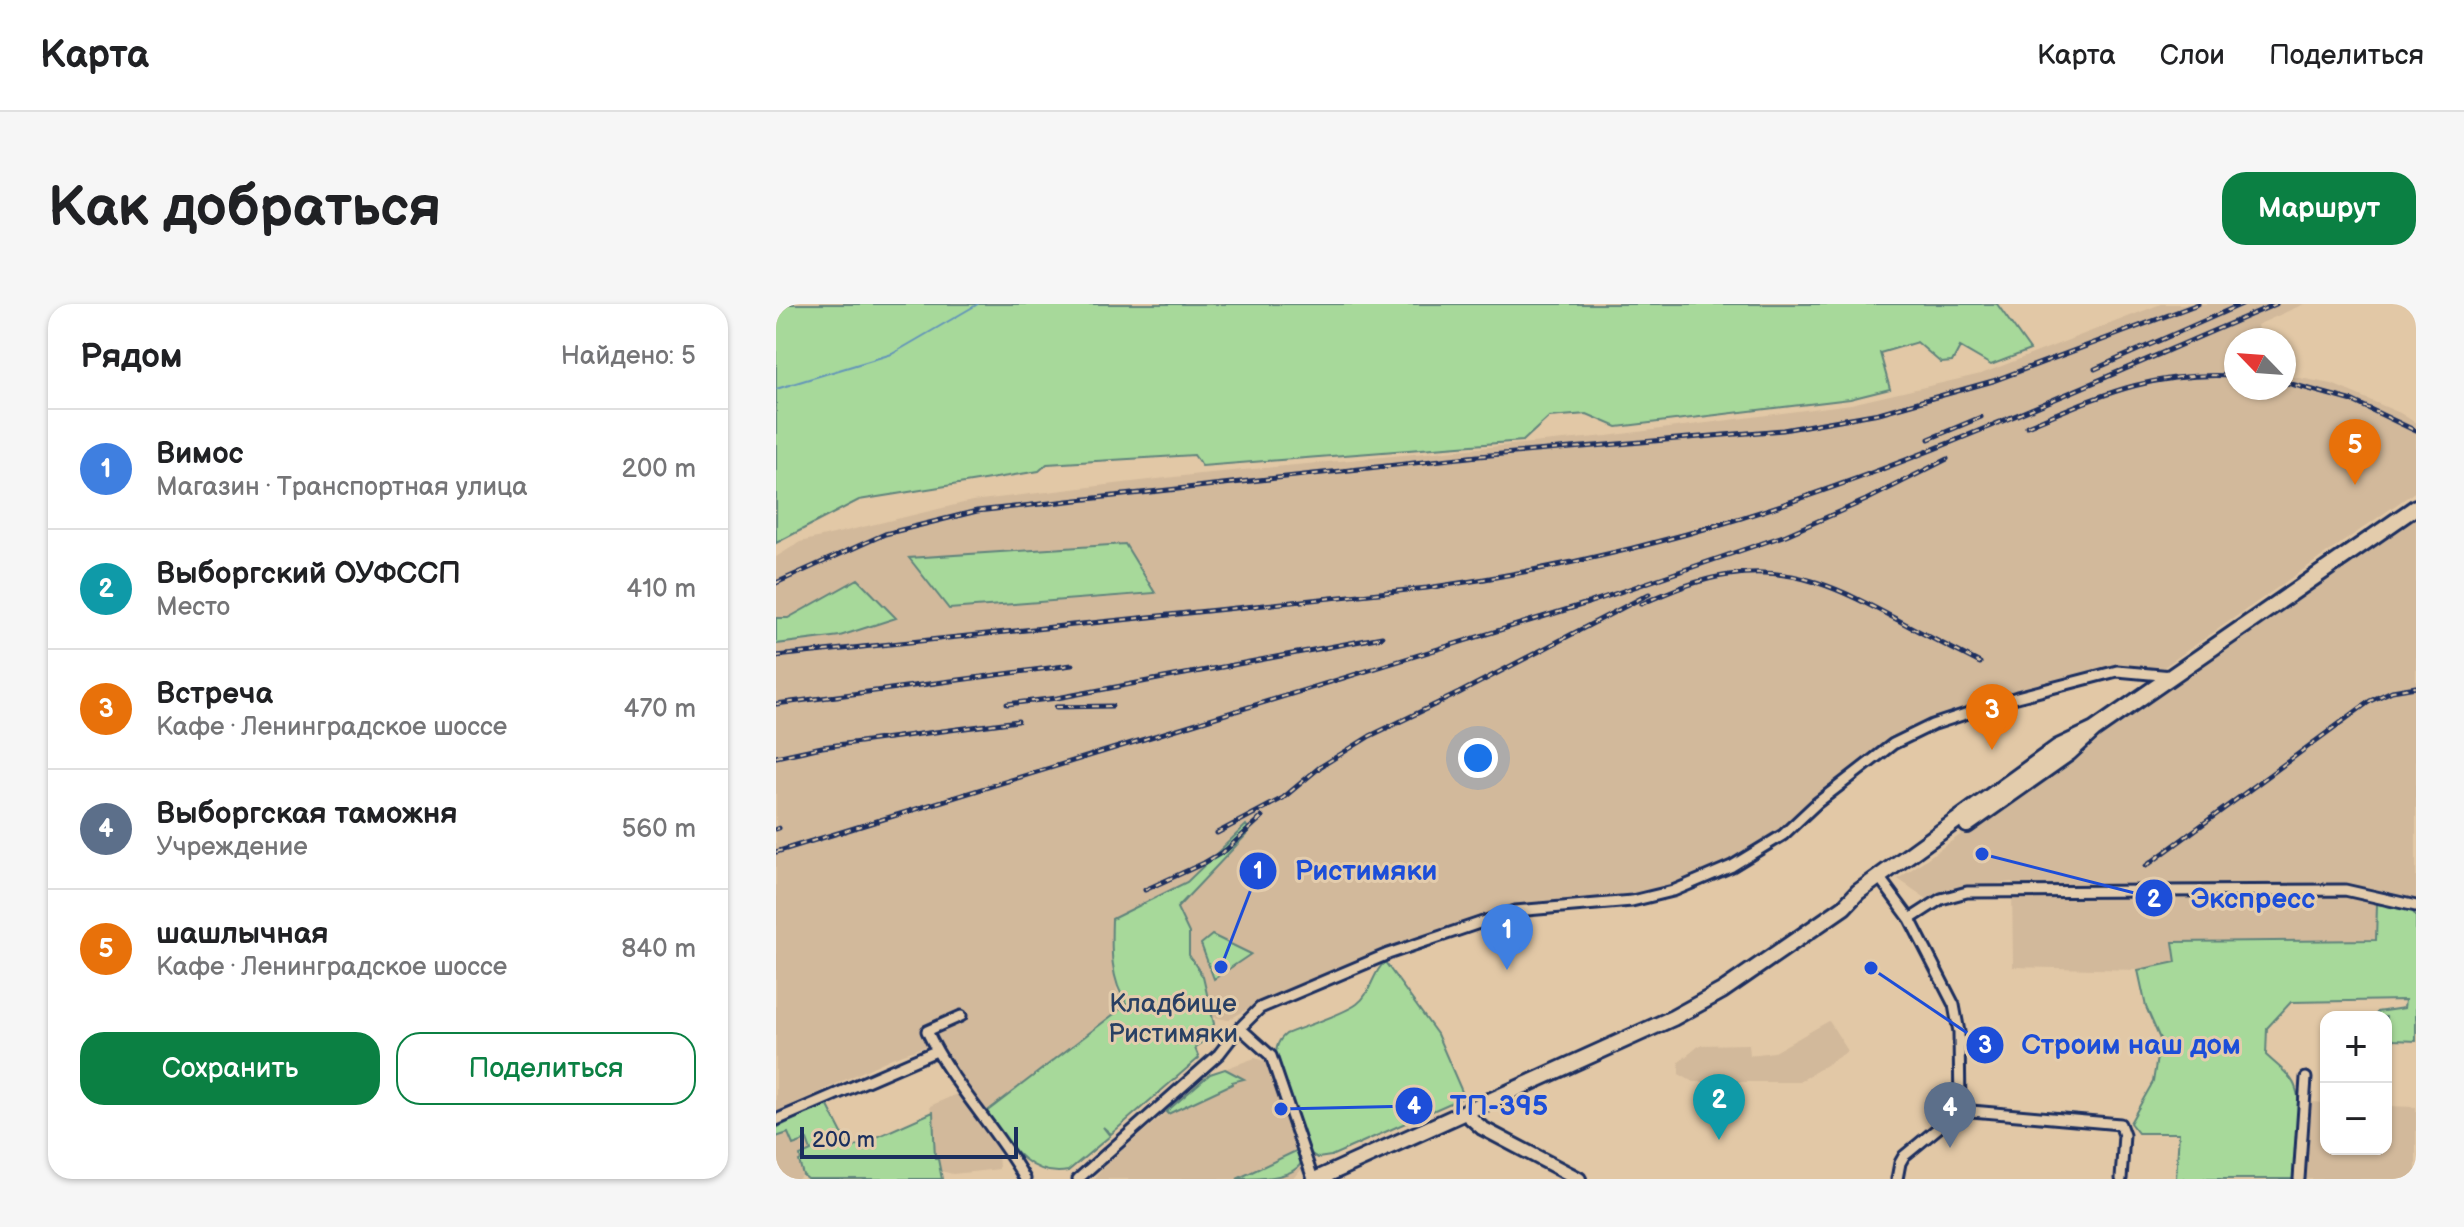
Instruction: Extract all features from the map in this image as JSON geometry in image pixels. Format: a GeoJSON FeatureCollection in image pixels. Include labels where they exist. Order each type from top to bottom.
{"type":"FeatureCollection","features":[{"type":"Feature","properties":{"kind":"main road"},"geometry":{"type":"LineString","coordinates":[[1315,1179],[1685,1012],[1722,991],[1844,907],[1862,900],[1881,881],[2069,753],[2094,730],[2416,507]]}},
{"type":"Feature","properties":{"kind":"street"},"geometry":{"type":"LineString","coordinates":[[1078,1179],[1219,1054],[1260,1008],[1388,954],[1515,911],[1632,901],[1673,891],[1717,872],[1783,835],[1817,803],[1893,744],[1932,725],[2017,697],[2117,671],[2173,676]]}},
{"type":"Feature","properties":{"kind":"street"},"geometry":{"type":"LineString","coordinates":[[1881,881],[1910,919],[1954,1005],[1959,1024],[1960,1110]]}},
{"type":"Feature","properties":{"kind":"street"},"geometry":{"type":"LineString","coordinates":[[1910,919],[1941,899],[1967,892],[2345,890],[2416,906]]}},
{"type":"Feature","properties":{"kind":"street"},"geometry":{"type":"LineString","coordinates":[[961,1016],[927,1031],[936,1051],[1025,1179]]}},
{"type":"Feature","properties":{"kind":"street"},"geometry":{"type":"LineString","coordinates":[[1240,1028],[1271,1056],[1315,1179]]}},
{"type":"Feature","properties":{"kind":"street"},"geometry":{"type":"LineString","coordinates":[[776,1120],[936,1051]]}},
{"type":"Feature","properties":{"kind":"street"},"geometry":{"type":"LineString","coordinates":[[2299,1179],[2306,1078]]}},
{"type":"Feature","properties":{"kind":"street"},"geometry":{"type":"LineString","coordinates":[[1897,1179],[1904,1156],[1960,1110],[2120,1124],[2124,1135],[2121,1179]]}},
{"type":"Feature","properties":{"kind":"street"},"geometry":{"type":"LineString","coordinates":[[1465,1113],[1482,1128],[1579,1179]]}},
{"type":"Feature","properties":{"kind":"shaded area"},"geometry":{"type":"Polygon","coordinates":[[[2161,304],[2304,304],[2257,325],[2258,328],[2224,328],[2224,400],[2296,400],[2296,377],[2332,384],[2400,413],[2416,423],[2416,491],[2161,669],[2118,667],[2017,692],[1932,720],[1889,740],[1779,831],[1732,861],[1672,887],[1633,896],[1515,907],[1386,951],[1253,1006],[1228,1020],[1212,1017],[1203,977],[1189,955],[1189,933],[1177,908],[1250,831],[1246,825],[1186,882],[1112,919],[1111,946],[1117,991],[1127,1004],[985,1113],[938,1042],[892,1058],[776,1112],[776,557],[800,542],[972,501],[1200,474],[1607,436],[1851,404],[1981,374],[2161,304]]]}},
{"type":"Feature","properties":{"kind":"shaded area"},"geometry":{"type":"Polygon","coordinates":[[[2416,513],[2416,912],[2377,904],[2376,940],[2174,942],[2176,962],[2138,970],[2013,967],[2012,882],[1947,890],[1927,899],[1898,879],[2416,513]]]}},
{"type":"Feature","properties":{"kind":"shaded area"},"geometry":{"type":"Polygon","coordinates":[[[1829,1021],[1848,1051],[1799,1082],[1693,1082],[1679,1074],[1679,1062],[1700,1045],[1749,1044],[1750,1055],[1774,1052],[1829,1021]]]}},
{"type":"Feature","properties":{"kind":"shaded area"},"geometry":{"type":"Polygon","coordinates":[[[1255,1058],[1270,1063],[1303,1159],[1296,1176],[1289,1179],[1095,1179],[1110,1161],[1210,1074],[1255,1058]]]}},
{"type":"Feature","properties":{"kind":"shaded area"},"geometry":{"type":"Polygon","coordinates":[[[961,1092],[1003,1151],[998,1153],[999,1169],[953,1174],[940,1171],[938,1159],[935,1159],[936,1144],[930,1106],[961,1092]]]}},
{"type":"Feature","properties":{"kind":"shaded area"},"geometry":{"type":"Polygon","coordinates":[[[2312,1102],[2320,1103],[2320,1155],[2392,1155],[2392,1106],[2416,1107],[2416,1179],[2306,1179],[2312,1102]]]}},
{"type":"Feature","properties":{"kind":"shaded area"},"geometry":{"type":"Polygon","coordinates":[[[788,1133],[807,1140],[811,1151],[799,1161],[803,1175],[798,1179],[776,1179],[776,1137],[788,1133]]]}},
{"type":"Feature","properties":{"kind":"green space"},"geometry":{"type":"Polygon","coordinates":[[[776,304],[1997,304],[2030,350],[1991,365],[1960,347],[1952,362],[1941,363],[1917,342],[1880,353],[1890,389],[1850,399],[1617,427],[1587,414],[1549,417],[1523,441],[1202,466],[1194,455],[1047,464],[1039,471],[859,500],[776,543],[776,304]]]}},
{"type":"Feature","properties":{"kind":"green space"},"geometry":{"type":"Polygon","coordinates":[[[1125,544],[1155,593],[949,609],[909,558],[1125,544]]]}},
{"type":"Feature","properties":{"kind":"green space"},"geometry":{"type":"Polygon","coordinates":[[[858,579],[896,618],[840,636],[776,644],[776,618],[788,618],[858,579]]]}},
{"type":"Feature","properties":{"kind":"green space","name":"Кладбище Ристимяки"},"geometry":{"type":"Polygon","coordinates":[[[1246,825],[1250,831],[1177,908],[1189,933],[1189,955],[1203,977],[1214,1024],[1209,1036],[1195,1048],[1199,1058],[1111,1134],[1103,1127],[1110,1136],[1068,1171],[1054,1172],[1029,1163],[985,1113],[1127,1004],[1115,974],[1112,919],[1187,882],[1246,825]]]}},
{"type":"Feature","properties":{"kind":"green space"},"geometry":{"type":"Polygon","coordinates":[[[2377,904],[2412,911],[2416,916],[2416,1041],[2392,1039],[2392,1011],[2384,1011],[2404,1008],[2405,1000],[2291,1002],[2267,1028],[2266,1055],[2291,1079],[2298,1098],[2299,1121],[2293,1179],[2176,1179],[2179,1133],[2138,1133],[2130,1123],[2153,1082],[2160,1039],[2146,1007],[2138,970],[2176,962],[2173,942],[2376,940],[2377,904]]]}},
{"type":"Feature","properties":{"kind":"green space"},"geometry":{"type":"Polygon","coordinates":[[[1212,935],[1251,954],[1214,979],[1201,944],[1212,935]]]}},
{"type":"Feature","properties":{"kind":"green space"},"geometry":{"type":"Polygon","coordinates":[[[1385,962],[1437,1034],[1462,1098],[1331,1156],[1318,1158],[1308,1152],[1277,1063],[1277,1047],[1286,1034],[1357,1004],[1385,962]]]}},
{"type":"Feature","properties":{"kind":"green space"},"geometry":{"type":"Polygon","coordinates":[[[1225,1069],[1244,1079],[1168,1114],[1166,1112],[1210,1074],[1225,1069]]]}},
{"type":"Feature","properties":{"kind":"green space"},"geometry":{"type":"Polygon","coordinates":[[[828,1106],[850,1149],[933,1112],[935,1159],[938,1159],[942,1179],[808,1179],[803,1175],[799,1161],[800,1156],[811,1151],[807,1140],[793,1145],[788,1133],[776,1137],[776,1128],[814,1109],[828,1106]]]}},
{"type":"Feature","properties":{"kind":"green space"},"geometry":{"type":"Polygon","coordinates":[[[1298,1150],[1301,1163],[1290,1172],[1273,1177],[1237,1179],[1298,1150]]]}},
{"type":"Feature","properties":{"kind":"waterway"},"geometry":{"type":"LineString","coordinates":[[776,389],[892,354],[978,304]]}},
{"type":"Feature","properties":{"kind":"railway"},"geometry":{"type":"LineString","coordinates":[[776,583],[885,534],[977,511],[1478,456],[1783,430],[1879,413],[1993,381],[2198,304]]}},
{"type":"Feature","properties":{"kind":"railway"},"geometry":{"type":"LineString","coordinates":[[2095,369],[2242,304]]}},
{"type":"Feature","properties":{"kind":"railway"},"geometry":{"type":"LineString","coordinates":[[776,656],[1427,588],[1546,568],[1624,550],[1741,518],[1877,471],[2011,418],[2276,304]]}},
{"type":"Feature","properties":{"kind":"railway"},"geometry":{"type":"LineString","coordinates":[[2027,426],[2104,395],[2153,381],[2224,376]]}},
{"type":"Feature","properties":{"kind":"railway"},"geometry":{"type":"LineString","coordinates":[[2296,385],[2353,401],[2416,431]]}},
{"type":"Feature","properties":{"kind":"railway"},"geometry":{"type":"LineString","coordinates":[[1929,439],[1981,417]]}},
{"type":"Feature","properties":{"kind":"railway"},"geometry":{"type":"LineString","coordinates":[[776,852],[1588,603],[1786,535],[1866,500],[1947,459]]}},
{"type":"Feature","properties":{"kind":"railway"},"geometry":{"type":"LineString","coordinates":[[1641,604],[1684,586],[1717,577],[1753,573],[1797,577],[1857,599],[1980,663]]}},
{"type":"Feature","properties":{"kind":"railway"},"geometry":{"type":"LineString","coordinates":[[1217,833],[1283,798],[1320,767],[1370,736],[1649,594]]}},
{"type":"Feature","properties":{"kind":"railway"},"geometry":{"type":"LineString","coordinates":[[1007,704],[1057,698],[1382,637]]}},
{"type":"Feature","properties":{"kind":"railway"},"geometry":{"type":"LineString","coordinates":[[776,704],[1072,665]]}},
{"type":"Feature","properties":{"kind":"railway"},"geometry":{"type":"LineString","coordinates":[[2146,866],[2370,701],[2392,691],[2416,687]]}},
{"type":"Feature","properties":{"kind":"railway"},"geometry":{"type":"LineString","coordinates":[[1056,707],[1112,706]]}},
{"type":"Feature","properties":{"kind":"railway"},"geometry":{"type":"LineString","coordinates":[[776,757],[822,747],[1018,721]]}},
{"type":"Feature","properties":{"kind":"railway"},"geometry":{"type":"LineString","coordinates":[[1145,890],[1226,850],[1262,817]]}},
{"type":"Feature","properties":{"kind":"place","name":"шашлычная"},"geometry":{"type":"Point","coordinates":[2355,485]}},
{"type":"Feature","properties":{"kind":"place","name":"Встреча"},"geometry":{"type":"Point","coordinates":[1992,750]}},
{"type":"Feature","properties":{"kind":"place","name":"Экспресс"},"geometry":{"type":"Point","coordinates":[1982,854]}},
{"type":"Feature","properties":{"kind":"place","name":"Ристимяки"},"geometry":{"type":"Point","coordinates":[1221,967]}},
{"type":"Feature","properties":{"kind":"place","name":"Строим наш дом"},"geometry":{"type":"Point","coordinates":[1871,968]}},
{"type":"Feature","properties":{"kind":"place","name":"Вимос"},"geometry":{"type":"Point","coordinates":[1507,970]}},
{"type":"Feature","properties":{"kind":"place","name":"ТП-395"},"geometry":{"type":"Point","coordinates":[1281,1109]}},
{"type":"Feature","properties":{"kind":"place","name":"Выборгский ОУФССП"},"geometry":{"type":"Point","coordinates":[1719,1140]}},
{"type":"Feature","properties":{"kind":"place","name":"Выборгская таможня"},"geometry":{"type":"Point","coordinates":[1950,1148]}}]}
